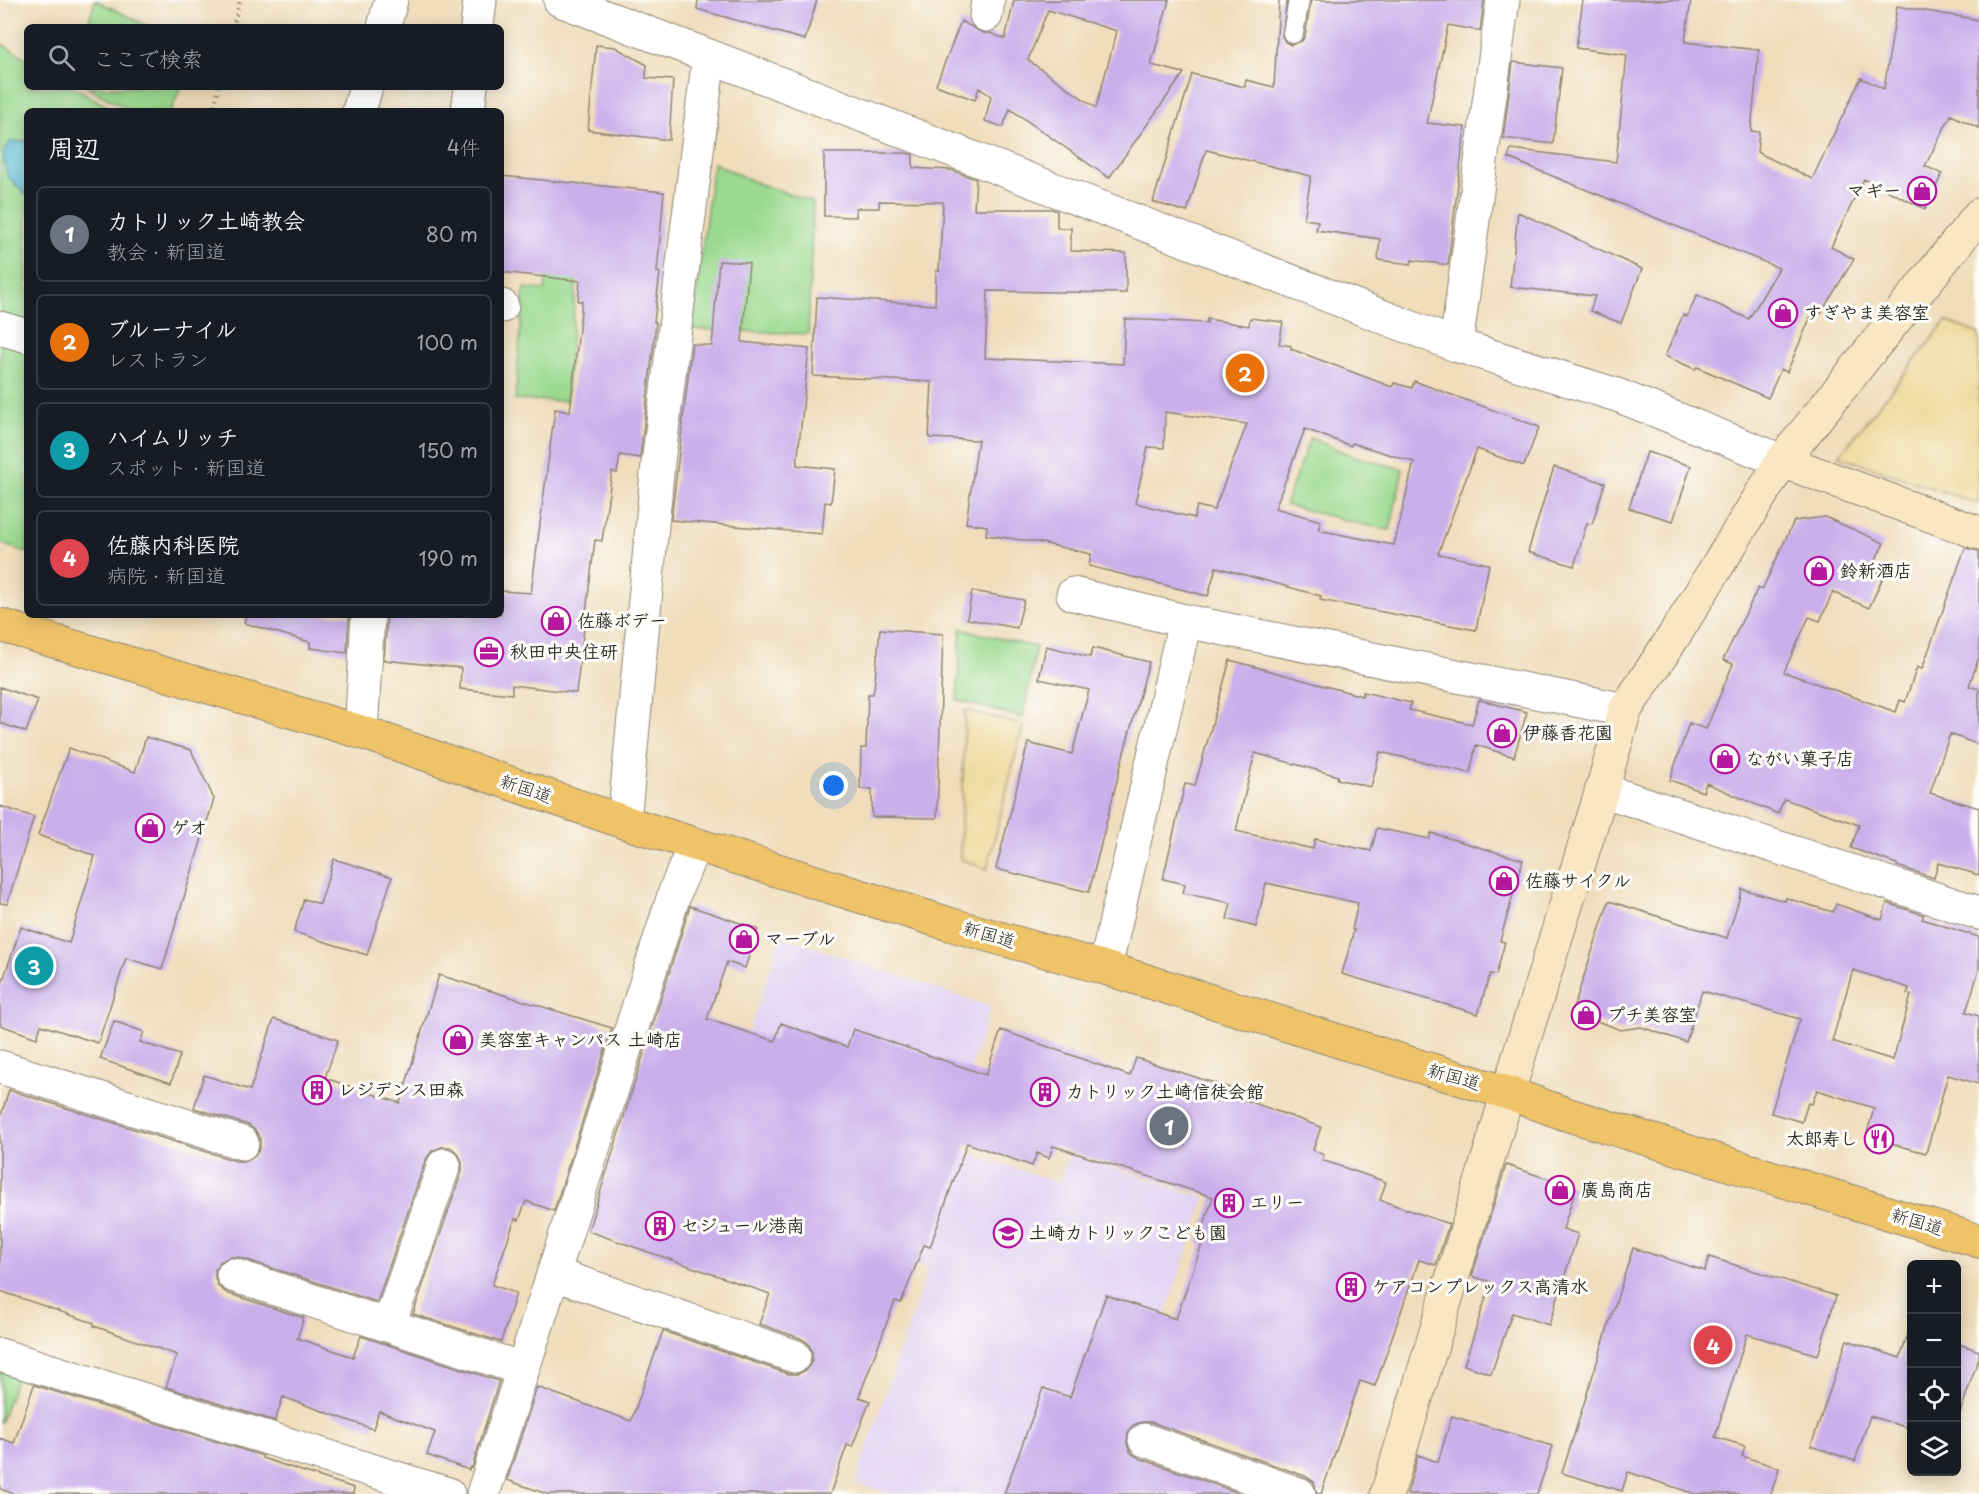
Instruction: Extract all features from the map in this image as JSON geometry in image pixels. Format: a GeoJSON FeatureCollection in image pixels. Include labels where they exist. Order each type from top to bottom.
{"type":"FeatureCollection","features":[{"type":"Feature","properties":{"kind":"main road","name":"新国道"},"geometry":{"type":"LineString","coordinates":[[0,625],[361,732],[624,822],[949,924],[1105,968],[1508,1093],[1566,1114],[1979,1241]]}},
{"type":"Feature","properties":{"kind":"street"},"geometry":{"type":"LineString","coordinates":[[385,24],[391,0]]}},
{"type":"Feature","properties":{"kind":"street"},"geometry":{"type":"LineString","coordinates":[[477,24],[480,0]]}},
{"type":"Feature","properties":{"kind":"street"},"geometry":{"type":"LineString","coordinates":[[560,0],[618,10],[709,56],[1456,345],[1617,395],[1782,461],[1979,533]]}},
{"type":"Feature","properties":{"kind":"street"},"geometry":{"type":"LineString","coordinates":[[1456,345],[1503,0]]}},
{"type":"Feature","properties":{"kind":"street"},"geometry":{"type":"LineString","coordinates":[[624,822],[658,463],[709,56]]}},
{"type":"Feature","properties":{"kind":"street"},"geometry":{"type":"LineString","coordinates":[[360,108],[365,90]]}},
{"type":"Feature","properties":{"kind":"street"},"geometry":{"type":"LineString","coordinates":[[468,108],[471,90]]}},
{"type":"Feature","properties":{"kind":"street"},"geometry":{"type":"LineString","coordinates":[[1387,1494],[1625,711],[1782,461],[1979,215]]}},
{"type":"Feature","properties":{"kind":"street"},"geometry":{"type":"LineString","coordinates":[[0,328],[24,335]]}},
{"type":"Feature","properties":{"kind":"street"},"geometry":{"type":"LineString","coordinates":[[1073,594],[1185,621],[1625,711]]}},
{"type":"Feature","properties":{"kind":"street"},"geometry":{"type":"LineString","coordinates":[[361,732],[369,618]]}},
{"type":"Feature","properties":{"kind":"street"},"geometry":{"type":"LineString","coordinates":[[1105,968],[1185,621]]}},
{"type":"Feature","properties":{"kind":"street"},"geometry":{"type":"LineString","coordinates":[[1602,790],[1979,912]]}},
{"type":"Feature","properties":{"kind":"street"},"geometry":{"type":"LineString","coordinates":[[483,1494],[676,889],[695,844]]}},
{"type":"Feature","properties":{"kind":"street"},"geometry":{"type":"LineString","coordinates":[[0,1067],[242,1143]]}},
{"type":"Feature","properties":{"kind":"street"},"geometry":{"type":"LineString","coordinates":[[389,1325],[444,1165]]}},
{"type":"Feature","properties":{"kind":"street"},"geometry":{"type":"LineString","coordinates":[[554,1274],[794,1356]]}},
{"type":"Feature","properties":{"kind":"street"},"geometry":{"type":"LineString","coordinates":[[233,1275],[523,1369]]}},
{"type":"Feature","properties":{"kind":"street"},"geometry":{"type":"LineString","coordinates":[[0,1355],[448,1494]]}},
{"type":"Feature","properties":{"kind":"street"},"geometry":{"type":"LineString","coordinates":[[1145,1440],[1299,1494]]}},
{"type":"Feature","properties":{"kind":"lane"},"geometry":{"type":"LineString","coordinates":[[1293,33],[1299,0]]}},
{"type":"Feature","properties":{"kind":"path"},"geometry":{"type":"LineString","coordinates":[[234,24],[240,0]]}},
{"type":"Feature","properties":{"kind":"path"},"geometry":{"type":"LineString","coordinates":[[214,108],[218,90]]}},
{"type":"Feature","properties":{"kind":"shaded area","name":"土崎カトリックこども園"},"geometry":{"type":"Polygon","coordinates":[[[781,936],[991,1007],[945,1145],[1059,1183],[1069,1153],[1205,1198],[1105,1494],[890,1494],[855,1483],[928,1268],[695,1190],[781,936]]]}},
{"type":"Feature","properties":{"kind":"green space"},"geometry":{"type":"Polygon","coordinates":[[[95,0],[144,24],[88,24],[95,0]]]}},
{"type":"Feature","properties":{"kind":"green space"},"geometry":{"type":"Polygon","coordinates":[[[0,43],[24,57],[24,90],[79,90],[110,108],[24,108],[24,141],[10,142],[24,193],[24,322],[0,314],[0,43]]]}},
{"type":"Feature","properties":{"kind":"green space"},"geometry":{"type":"Polygon","coordinates":[[[92,90],[180,90],[172,108],[126,108],[92,90]]]}},
{"type":"Feature","properties":{"kind":"green space"},"geometry":{"type":"Polygon","coordinates":[[[713,163],[757,183],[813,202],[808,334],[692,329],[713,163]]]}},
{"type":"Feature","properties":{"kind":"green space"},"geometry":{"type":"Polygon","coordinates":[[[551,246],[578,261],[566,401],[515,400],[524,288],[545,290],[551,246]]]}},
{"type":"Feature","properties":{"kind":"green space"},"geometry":{"type":"Polygon","coordinates":[[[0,340],[24,347],[24,552],[0,543],[0,340]]]}},
{"type":"Feature","properties":{"kind":"green space"},"geometry":{"type":"Polygon","coordinates":[[[1310,438],[1353,456],[1403,469],[1390,530],[1285,505],[1310,438]]]}},
{"type":"Feature","properties":{"kind":"green space"},"geometry":{"type":"Polygon","coordinates":[[[961,629],[1036,647],[1023,718],[957,700],[961,629]]]}},
{"type":"Feature","properties":{"kind":"green space"},"geometry":{"type":"Polygon","coordinates":[[[0,1371],[17,1377],[0,1423],[0,1371]]]}},
{"type":"Feature","properties":{"kind":"sand"},"geometry":{"type":"Polygon","coordinates":[[[1946,321],[1979,334],[1979,504],[1839,456],[1946,321]]]}},
{"type":"Feature","properties":{"kind":"sand"},"geometry":{"type":"Polygon","coordinates":[[[965,710],[1023,725],[987,869],[960,859],[965,710]]]}},
{"type":"Feature","properties":{"kind":"water"},"geometry":{"type":"Polygon","coordinates":[[[24,141],[24,192],[7,176],[3,153],[10,142],[24,141]]]}},
{"type":"Feature","properties":{"kind":"building"},"geometry":{"type":"Polygon","coordinates":[[[698,0],[817,0],[805,40],[697,9],[698,0]]]}},
{"type":"Feature","properties":{"kind":"building"},"geometry":{"type":"Polygon","coordinates":[[[1014,0],[1169,0],[1151,65],[1184,73],[1109,178],[1010,109],[1003,127],[985,121],[991,96],[979,88],[975,100],[936,85],[961,21],[983,33],[990,33],[1005,39],[1014,0]],[[1048,10],[1028,60],[1096,108],[1117,31],[1048,10]]]}},
{"type":"Feature","properties":{"kind":"building"},"geometry":{"type":"Polygon","coordinates":[[[1279,0],[1287,0],[1282,36],[1285,42],[1291,45],[1302,41],[1305,36],[1311,0],[1484,0],[1480,31],[1448,25],[1427,123],[1465,127],[1448,265],[1412,260],[1411,264],[1378,260],[1380,239],[1316,230],[1318,221],[1304,219],[1311,176],[1206,150],[1187,212],[1153,202],[1192,74],[1245,87],[1246,80],[1274,87],[1279,0]]]}},
{"type":"Feature","properties":{"kind":"building"},"geometry":{"type":"Polygon","coordinates":[[[1583,0],[1691,0],[1685,42],[1759,50],[1751,131],[1759,132],[1757,152],[1812,179],[1861,78],[1884,89],[1897,6],[1979,20],[1979,128],[1951,115],[1925,166],[1942,174],[1925,209],[1864,179],[1831,247],[1854,259],[1821,313],[1814,309],[1787,372],[1781,369],[1768,398],[1697,367],[1695,369],[1665,356],[1683,315],[1687,317],[1697,295],[1749,319],[1779,268],[1508,158],[1511,149],[1616,162],[1627,55],[1576,48],[1583,0]]]}},
{"type":"Feature","properties":{"kind":"building"},"geometry":{"type":"Polygon","coordinates":[[[596,45],[615,47],[647,65],[646,78],[673,80],[669,140],[588,130],[596,45]]]}},
{"type":"Feature","properties":{"kind":"building"},"geometry":{"type":"Polygon","coordinates":[[[1513,62],[1562,68],[1553,144],[1503,138],[1513,62]]]}},
{"type":"Feature","properties":{"kind":"building"},"geometry":{"type":"Polygon","coordinates":[[[824,153],[907,153],[913,155],[913,168],[951,170],[976,179],[974,209],[1052,209],[1057,211],[1057,228],[1071,228],[1071,251],[1126,253],[1126,293],[988,291],[985,358],[1123,364],[1125,319],[1207,323],[1207,319],[1249,326],[1250,318],[1283,322],[1279,344],[1291,346],[1291,349],[1392,387],[1394,383],[1412,388],[1414,381],[1539,427],[1524,466],[1477,449],[1438,554],[1489,564],[1476,630],[1320,600],[1321,596],[1216,567],[1208,596],[1089,566],[1091,554],[1037,542],[986,535],[987,526],[966,523],[978,440],[929,438],[932,382],[813,376],[817,297],[935,305],[943,202],[879,201],[879,208],[856,208],[856,217],[824,216],[824,153]],[[1165,412],[1164,448],[1148,447],[1135,503],[1194,518],[1197,506],[1214,510],[1247,424],[1165,412]],[[1305,429],[1275,508],[1321,521],[1318,530],[1394,545],[1414,462],[1352,443],[1351,446],[1305,429]]]}},
{"type":"Feature","properties":{"kind":"building"},"geometry":{"type":"Polygon","coordinates":[[[504,176],[664,192],[657,272],[660,273],[654,322],[656,322],[640,458],[620,455],[617,473],[612,472],[602,541],[595,540],[576,693],[512,685],[512,694],[460,689],[461,668],[384,660],[387,618],[504,618],[504,591],[531,593],[555,409],[570,412],[582,301],[578,301],[580,281],[504,272],[504,176]]]}},
{"type":"Feature","properties":{"kind":"building"},"geometry":{"type":"Polygon","coordinates":[[[1518,212],[1642,269],[1621,323],[1590,311],[1595,296],[1510,287],[1518,212]]]}},
{"type":"Feature","properties":{"kind":"building"},"geometry":{"type":"Polygon","coordinates":[[[719,261],[749,263],[742,342],[809,349],[797,465],[835,469],[831,503],[825,502],[822,534],[671,520],[692,344],[712,346],[719,261]]]}},
{"type":"Feature","properties":{"kind":"building"},"geometry":{"type":"Polygon","coordinates":[[[1647,452],[1691,466],[1673,521],[1629,508],[1647,452]]]}},
{"type":"Feature","properties":{"kind":"building"},"geometry":{"type":"Polygon","coordinates":[[[1554,467],[1605,483],[1592,524],[1587,523],[1574,566],[1528,552],[1554,467]]]}},
{"type":"Feature","properties":{"kind":"building"},"geometry":{"type":"Polygon","coordinates":[[[1825,517],[1884,543],[1871,569],[1884,575],[1869,608],[1833,592],[1820,621],[1809,617],[1784,672],[1896,712],[1900,700],[1905,702],[1917,667],[1922,669],[1965,548],[1979,551],[1979,657],[1969,686],[1979,689],[1979,745],[1950,734],[1930,793],[1979,808],[1979,875],[1938,863],[1934,878],[1851,848],[1859,825],[1784,799],[1778,814],[1706,783],[1703,792],[1670,780],[1689,723],[1706,729],[1733,664],[1723,660],[1758,588],[1762,590],[1794,521],[1825,517]]]}},
{"type":"Feature","properties":{"kind":"building"},"geometry":{"type":"Polygon","coordinates":[[[972,591],[1024,600],[1017,628],[967,619],[972,591]]]}},
{"type":"Feature","properties":{"kind":"building"},"geometry":{"type":"Polygon","coordinates":[[[245,618],[349,618],[347,653],[310,648],[310,642],[244,623],[245,618]]]}},
{"type":"Feature","properties":{"kind":"building"},"geometry":{"type":"Polygon","coordinates":[[[880,629],[943,634],[937,818],[872,817],[872,789],[860,789],[861,748],[866,748],[868,694],[873,694],[874,689],[880,629]]]}},
{"type":"Feature","properties":{"kind":"building"},"geometry":{"type":"Polygon","coordinates":[[[1046,646],[1090,657],[1093,648],[1149,662],[1089,892],[996,869],[1028,743],[1072,754],[1089,690],[1039,679],[1046,646]]]}},
{"type":"Feature","properties":{"kind":"building"},"geometry":{"type":"Polygon","coordinates":[[[1230,660],[1362,696],[1363,692],[1411,703],[1409,710],[1472,724],[1479,700],[1527,712],[1514,757],[1476,745],[1470,773],[1380,752],[1371,787],[1337,779],[1338,776],[1255,753],[1236,831],[1313,849],[1315,839],[1371,851],[1377,828],[1429,839],[1431,833],[1523,860],[1500,941],[1505,942],[1496,975],[1490,974],[1478,1014],[1342,974],[1354,930],[1352,930],[1358,903],[1266,883],[1256,927],[1227,919],[1231,903],[1183,893],[1185,884],[1163,879],[1185,784],[1195,786],[1230,660]]]}},
{"type":"Feature","properties":{"kind":"building"},"geometry":{"type":"Polygon","coordinates":[[[0,687],[38,700],[26,732],[0,723],[0,687]]]}},
{"type":"Feature","properties":{"kind":"building"},"geometry":{"type":"Polygon","coordinates":[[[146,737],[191,750],[214,799],[162,969],[126,958],[98,1043],[41,1025],[37,1038],[0,1025],[0,989],[21,927],[69,943],[95,856],[38,835],[69,748],[135,772],[146,737]]]}},
{"type":"Feature","properties":{"kind":"building"},"geometry":{"type":"Polygon","coordinates":[[[0,806],[34,817],[7,904],[0,903],[0,806]]]}},
{"type":"Feature","properties":{"kind":"building"},"geometry":{"type":"Polygon","coordinates":[[[334,859],[392,877],[367,955],[294,932],[304,899],[320,904],[334,859]]]}},
{"type":"Feature","properties":{"kind":"building"},"geometry":{"type":"Polygon","coordinates":[[[1742,889],[1785,901],[1786,898],[1833,912],[1836,904],[1882,920],[1887,903],[1924,915],[1922,919],[1979,937],[1979,970],[1966,1012],[1979,1016],[1979,1084],[1948,1075],[1926,1153],[1866,1137],[1874,1108],[1817,1090],[1812,1104],[1808,1103],[1802,1122],[1771,1113],[1800,1019],[1702,991],[1686,1042],[1641,1027],[1621,1030],[1572,1012],[1609,901],[1727,938],[1742,889]],[[1853,970],[1832,1041],[1893,1060],[1911,995],[1907,994],[1909,988],[1853,970]]]}},
{"type":"Feature","properties":{"kind":"building"},"geometry":{"type":"Polygon","coordinates":[[[690,906],[758,929],[745,968],[727,962],[707,1019],[775,1041],[781,1023],[847,1047],[853,1029],[986,1075],[1001,1030],[1130,1076],[1136,1058],[1236,1090],[1234,1096],[1321,1127],[1313,1150],[1324,1155],[1322,1160],[1386,1182],[1380,1200],[1449,1224],[1436,1265],[1419,1260],[1375,1386],[1360,1381],[1321,1494],[1317,1494],[1314,1482],[1305,1476],[1151,1422],[1142,1422],[1133,1425],[1128,1433],[1127,1444],[1131,1453],[1139,1458],[1242,1494],[1004,1494],[1043,1388],[1070,1397],[1106,1295],[1176,1319],[1202,1244],[1198,1243],[1213,1197],[1053,1146],[1049,1158],[1037,1153],[1032,1166],[967,1143],[930,1247],[924,1245],[901,1303],[895,1301],[859,1397],[870,1401],[852,1447],[847,1445],[830,1494],[547,1494],[507,1480],[537,1387],[631,1421],[663,1331],[789,1374],[798,1374],[806,1370],[812,1361],[812,1352],[808,1343],[759,1324],[770,1294],[588,1231],[690,906]]]}},
{"type":"Feature","properties":{"kind":"building"},"geometry":{"type":"Polygon","coordinates":[[[439,975],[612,1028],[554,1211],[526,1201],[519,1220],[515,1219],[492,1285],[516,1293],[501,1342],[413,1314],[462,1171],[462,1162],[458,1153],[450,1147],[441,1147],[432,1151],[426,1159],[377,1302],[238,1257],[229,1257],[220,1262],[215,1270],[215,1278],[219,1287],[227,1293],[304,1318],[297,1338],[353,1357],[361,1336],[499,1381],[472,1468],[470,1467],[469,1470],[427,1455],[435,1432],[379,1411],[373,1429],[283,1397],[275,1421],[166,1387],[177,1355],[94,1326],[94,1323],[0,1291],[0,1119],[9,1090],[236,1161],[247,1161],[255,1156],[260,1148],[260,1138],[255,1130],[248,1125],[194,1108],[204,1075],[250,1090],[274,1019],[338,1040],[325,1078],[400,1103],[439,975]]]}},
{"type":"Feature","properties":{"kind":"building"},"geometry":{"type":"Polygon","coordinates":[[[114,1021],[144,1032],[140,1042],[180,1055],[171,1083],[100,1059],[114,1021]]]}},
{"type":"Feature","properties":{"kind":"building"},"geometry":{"type":"Polygon","coordinates":[[[1506,1165],[1576,1188],[1563,1229],[1578,1234],[1549,1325],[1512,1313],[1491,1374],[1464,1365],[1491,1282],[1472,1276],[1506,1165]]]}},
{"type":"Feature","properties":{"kind":"building"},"geometry":{"type":"Polygon","coordinates":[[[1633,1248],[1705,1271],[1709,1257],[1836,1296],[1818,1355],[1747,1334],[1715,1437],[1745,1446],[1742,1456],[1779,1468],[1771,1494],[1695,1494],[1628,1472],[1622,1491],[1562,1473],[1633,1248]]]}},
{"type":"Feature","properties":{"kind":"building"},"geometry":{"type":"Polygon","coordinates":[[[1907,1337],[1907,1428],[1870,1416],[1855,1461],[1811,1446],[1847,1340],[1900,1358],[1907,1337]]]}},
{"type":"Feature","properties":{"kind":"building"},"geometry":{"type":"Polygon","coordinates":[[[1961,1345],[1979,1351],[1961,1410],[1961,1345]]]}},
{"type":"Feature","properties":{"kind":"building"},"geometry":{"type":"Polygon","coordinates":[[[34,1385],[263,1456],[262,1458],[354,1488],[353,1494],[15,1494],[0,1489],[0,1438],[14,1443],[34,1385]]]}},
{"type":"Feature","properties":{"kind":"building"},"geometry":{"type":"Polygon","coordinates":[[[1452,1416],[1553,1446],[1537,1494],[1407,1494],[1418,1455],[1438,1462],[1452,1416]]]}},
{"type":"Feature","properties":{"kind":"place","name":"マギー"},"geometry":{"type":"Point","coordinates":[1922,191]}},
{"type":"Feature","properties":{"kind":"place","name":"すぎやま美容室"},"geometry":{"type":"Point","coordinates":[1783,313]}},
{"type":"Feature","properties":{"kind":"place","name":"ブルーナイル"},"geometry":{"type":"Point","coordinates":[1245,373]}},
{"type":"Feature","properties":{"kind":"place","name":"鈴新酒店"},"geometry":{"type":"Point","coordinates":[1819,571]}},
{"type":"Feature","properties":{"kind":"place","name":"佐藤ボデー"},"geometry":{"type":"Point","coordinates":[556,621]}},
{"type":"Feature","properties":{"kind":"place","name":"秋田中央住研"},"geometry":{"type":"Point","coordinates":[489,652]}},
{"type":"Feature","properties":{"kind":"place","name":"伊藤香花園"},"geometry":{"type":"Point","coordinates":[1502,733]}},
{"type":"Feature","properties":{"kind":"place","name":"ながい菓子店"},"geometry":{"type":"Point","coordinates":[1725,759]}},
{"type":"Feature","properties":{"kind":"place","name":"ゲオ"},"geometry":{"type":"Point","coordinates":[150,828]}},
{"type":"Feature","properties":{"kind":"place","name":"佐藤サイクル"},"geometry":{"type":"Point","coordinates":[1504,881]}},
{"type":"Feature","properties":{"kind":"place","name":"マーブル"},"geometry":{"type":"Point","coordinates":[744,939]}},
{"type":"Feature","properties":{"kind":"place","name":"ハイムリッチ"},"geometry":{"type":"Point","coordinates":[34,966]}},
{"type":"Feature","properties":{"kind":"place","name":"プチ美容室"},"geometry":{"type":"Point","coordinates":[1586,1015]}},
{"type":"Feature","properties":{"kind":"place","name":"美容室キャンパス 土崎店"},"geometry":{"type":"Point","coordinates":[458,1040]}},
{"type":"Feature","properties":{"kind":"place","name":"レジデンス田森"},"geometry":{"type":"Point","coordinates":[317,1090]}},
{"type":"Feature","properties":{"kind":"place","name":"カトリック土崎信徒会館"},"geometry":{"type":"Point","coordinates":[1045,1092]}},
{"type":"Feature","properties":{"kind":"place","name":"カトリック土崎教会"},"geometry":{"type":"Point","coordinates":[1169,1126]}},
{"type":"Feature","properties":{"kind":"place","name":"太郎寿し"},"geometry":{"type":"Point","coordinates":[1879,1139]}},
{"type":"Feature","properties":{"kind":"place","name":"廣島商店"},"geometry":{"type":"Point","coordinates":[1560,1190]}},
{"type":"Feature","properties":{"kind":"place","name":"エリー"},"geometry":{"type":"Point","coordinates":[1229,1203]}},
{"type":"Feature","properties":{"kind":"place","name":"セジュール港南"},"geometry":{"type":"Point","coordinates":[660,1226]}},
{"type":"Feature","properties":{"kind":"place","name":"土崎カトリックこども園"},"geometry":{"type":"Point","coordinates":[1008,1233]}},
{"type":"Feature","properties":{"kind":"place","name":"ケアコンプレックス高清水"},"geometry":{"type":"Point","coordinates":[1351,1287]}},
{"type":"Feature","properties":{"kind":"place","name":"佐藤内科医院"},"geometry":{"type":"Point","coordinates":[1713,1345]}}]}
